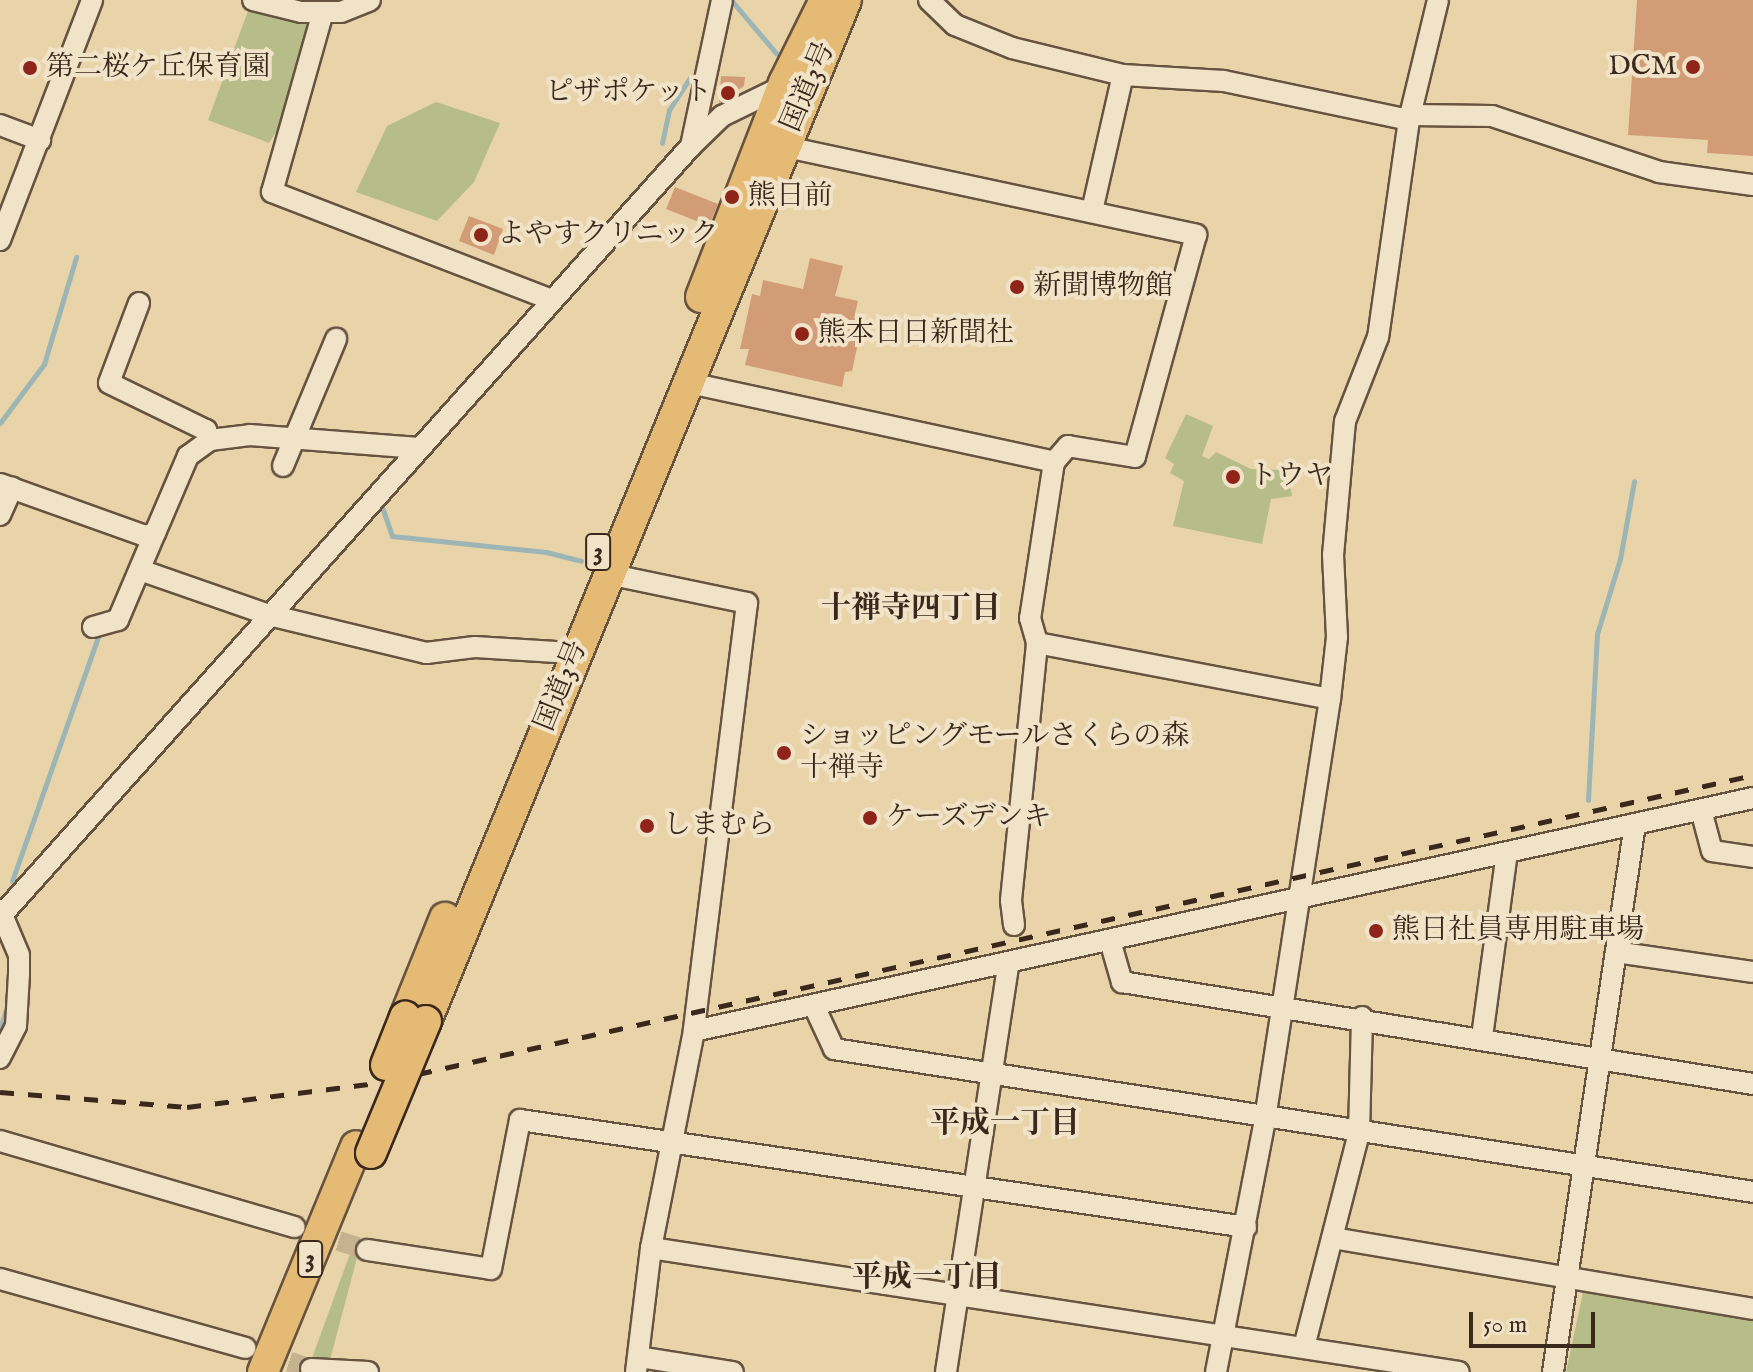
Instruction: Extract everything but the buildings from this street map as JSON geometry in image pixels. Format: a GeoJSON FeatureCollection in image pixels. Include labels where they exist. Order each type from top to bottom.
{"type":"FeatureCollection","features":[{"type":"Feature","properties":{"kind":"highway","name":"国道3号"},"geometry":{"type":"LineString","coordinates":[[279,1372],[556,652],[796,86],[842,2]]}},
{"type":"Feature","properties":{"kind":"highway","name":"国道3号"},"geometry":{"type":"LineString","coordinates":[[415,1019],[608,574],[685,382],[772,144]]}},
{"type":"Feature","properties":{"kind":"highway","name":"国道3号"},"geometry":{"type":"LineString","coordinates":[[254,1360],[363,1149]]}},
{"type":"Feature","properties":{"kind":"street"},"geometry":{"type":"LineString","coordinates":[[0,240],[92,0]]}},
{"type":"Feature","properties":{"kind":"street"},"geometry":{"type":"LineString","coordinates":[[253,0],[323,12],[346,12],[370,0]]}},
{"type":"Feature","properties":{"kind":"street"},"geometry":{"type":"LineString","coordinates":[[691,146],[722,0]]}},
{"type":"Feature","properties":{"kind":"street"},"geometry":{"type":"LineString","coordinates":[[929,0],[955,25],[978,36],[1123,75],[1224,81],[1409,117],[1492,116],[1659,172],[1753,185]]}},
{"type":"Feature","properties":{"kind":"street"},"geometry":{"type":"LineString","coordinates":[[1216,1372],[1226,1334],[1265,1120],[1330,699],[1337,637],[1333,555],[1345,421],[1378,337],[1409,117],[1438,0]]}},
{"type":"Feature","properties":{"kind":"street"},"geometry":{"type":"LineString","coordinates":[[323,12],[272,192],[549,299]]}},
{"type":"Feature","properties":{"kind":"street"},"geometry":{"type":"LineString","coordinates":[[1092,211],[1123,75]]}},
{"type":"Feature","properties":{"kind":"street"},"geometry":{"type":"LineString","coordinates":[[0,1058],[16,1026],[19,974],[1,913],[549,299],[691,146],[722,116],[796,86]]}},
{"type":"Feature","properties":{"kind":"street"},"geometry":{"type":"LineString","coordinates":[[0,125],[40,140]]}},
{"type":"Feature","properties":{"kind":"street"},"geometry":{"type":"LineString","coordinates":[[772,144],[1196,235],[1135,457],[1068,446],[1054,462],[1030,618],[1037,643],[1011,900],[1014,925]]}},
{"type":"Feature","properties":{"kind":"street"},"geometry":{"type":"LineString","coordinates":[[139,303],[109,383],[206,430],[210,440]]}},
{"type":"Feature","properties":{"kind":"street"},"geometry":{"type":"LineString","coordinates":[[283,466],[291,438],[336,339]]}},
{"type":"Feature","properties":{"kind":"street"},"geometry":{"type":"LineString","coordinates":[[685,382],[1054,462]]}},
{"type":"Feature","properties":{"kind":"street"},"geometry":{"type":"LineString","coordinates":[[93,627],[118,620],[188,456],[210,440],[291,438],[419,448]]}},
{"type":"Feature","properties":{"kind":"street"},"geometry":{"type":"LineString","coordinates":[[0,515],[6,486],[145,536],[155,533]]}},
{"type":"Feature","properties":{"kind":"street"},"geometry":{"type":"LineString","coordinates":[[140,570],[269,615],[426,653],[475,647],[556,652]]}},
{"type":"Feature","properties":{"kind":"street"},"geometry":{"type":"LineString","coordinates":[[608,574],[747,603],[694,1031],[651,1248],[638,1364],[733,1372]]}},
{"type":"Feature","properties":{"kind":"street"},"geometry":{"type":"LineString","coordinates":[[1037,643],[1330,699]]}},
{"type":"Feature","properties":{"kind":"street"},"geometry":{"type":"LineString","coordinates":[[694,1031],[1111,944],[1753,798]]}},
{"type":"Feature","properties":{"kind":"street"},"geometry":{"type":"LineString","coordinates":[[1701,810],[1712,851],[1753,857]]}},
{"type":"Feature","properties":{"kind":"street"},"geometry":{"type":"LineString","coordinates":[[1553,1372],[1635,824]]}},
{"type":"Feature","properties":{"kind":"street"},"geometry":{"type":"LineString","coordinates":[[1482,1037],[1507,853]]}},
{"type":"Feature","properties":{"kind":"street"},"geometry":{"type":"LineString","coordinates":[[1111,944],[1122,982],[1362,1017],[1753,1084]]}},
{"type":"Feature","properties":{"kind":"street"},"geometry":{"type":"LineString","coordinates":[[1616,952],[1753,972]]}},
{"type":"Feature","properties":{"kind":"street"},"geometry":{"type":"LineString","coordinates":[[946,1372],[1008,966]]}},
{"type":"Feature","properties":{"kind":"street"},"geometry":{"type":"LineString","coordinates":[[815,1008],[834,1049],[990,1078],[1753,1192]]}},
{"type":"Feature","properties":{"kind":"street"},"geometry":{"type":"LineString","coordinates":[[1304,1347],[1359,1133],[1362,1017]]}},
{"type":"Feature","properties":{"kind":"street"},"geometry":{"type":"LineString","coordinates":[[367,1250],[491,1269],[520,1120],[1246,1227]]}},
{"type":"Feature","properties":{"kind":"street"},"geometry":{"type":"LineString","coordinates":[[0,1141],[295,1227]]}},
{"type":"Feature","properties":{"kind":"street"},"geometry":{"type":"LineString","coordinates":[[1333,1238],[1753,1309]]}},
{"type":"Feature","properties":{"kind":"street"},"geometry":{"type":"LineString","coordinates":[[651,1248],[1459,1372]]}},
{"type":"Feature","properties":{"kind":"street"},"geometry":{"type":"LineString","coordinates":[[0,1279],[254,1360]]}},
{"type":"Feature","properties":{"kind":"street"},"geometry":{"type":"LineString","coordinates":[[311,1369],[368,1372]]}},
{"type":"Feature","properties":{"kind":"green space"},"geometry":{"type":"Polygon","coordinates":[[[252,0],[313,16],[294,104],[269,143],[208,120],[252,0]]]}},
{"type":"Feature","properties":{"kind":"green space"},"geometry":{"type":"Polygon","coordinates":[[[436,102],[500,123],[474,182],[437,221],[356,192],[387,126],[436,102]]]}},
{"type":"Feature","properties":{"kind":"green space","name":"トウヤ"},"geometry":{"type":"Polygon","coordinates":[[[1186,414],[1213,426],[1202,456],[1209,459],[1216,452],[1251,469],[1287,470],[1292,496],[1271,499],[1262,544],[1173,526],[1184,481],[1170,473],[1174,464],[1165,458],[1186,414]]]}},
{"type":"Feature","properties":{"kind":"green space"},"geometry":{"type":"Polygon","coordinates":[[[351,1251],[358,1254],[330,1360],[312,1358],[351,1251]]]}},
{"type":"Feature","properties":{"kind":"green space"},"geometry":{"type":"Polygon","coordinates":[[[1584,1288],[1753,1315],[1753,1372],[1566,1372],[1584,1288]]]}},
{"type":"Feature","properties":{"kind":"waterway"},"geometry":{"type":"LineString","coordinates":[[731,0],[776,53]]}},
{"type":"Feature","properties":{"kind":"waterway"},"geometry":{"type":"LineString","coordinates":[[662,143],[669,110],[690,78]]}},
{"type":"Feature","properties":{"kind":"waterway"},"geometry":{"type":"LineString","coordinates":[[0,423],[44,364],[76,257]]}},
{"type":"Feature","properties":{"kind":"waterway"},"geometry":{"type":"LineString","coordinates":[[210,432],[231,428]]}},
{"type":"Feature","properties":{"kind":"waterway"},"geometry":{"type":"LineString","coordinates":[[182,451],[201,436]]}},
{"type":"Feature","properties":{"kind":"waterway"},"geometry":{"type":"LineString","coordinates":[[1588,800],[1597,634],[1620,559],[1634,481]]}},
{"type":"Feature","properties":{"kind":"waterway"},"geometry":{"type":"LineString","coordinates":[[381,504],[392,536],[546,552],[581,561]]}},
{"type":"Feature","properties":{"kind":"waterway"},"geometry":{"type":"LineString","coordinates":[[108,615],[123,584]]}},
{"type":"Feature","properties":{"kind":"waterway"},"geometry":{"type":"LineString","coordinates":[[12,881],[100,631]]}},
{"type":"Feature","properties":{"kind":"waterway"},"geometry":{"type":"LineString","coordinates":[[0,1029],[9,1000]]}},
{"type":"Feature","properties":{"kind":"tunnel"},"geometry":{"type":"LineString","coordinates":[[310,1232],[367,1250]]}},
{"type":"Feature","properties":{"kind":"tunnel"},"geometry":{"type":"LineString","coordinates":[[261,1352],[311,1369]]}},
{"type":"Feature","properties":{"kind":"railway"},"geometry":{"type":"LineString","coordinates":[[418,1074],[1753,775]]}},
{"type":"Feature","properties":{"kind":"railway"},"geometry":{"type":"LineString","coordinates":[[0,1092],[187,1107],[369,1084]]}},
{"type":"Feature","properties":{"kind":"place","name":"DCM"},"geometry":{"type":"Point","coordinates":[1693,67]}},
{"type":"Feature","properties":{"kind":"place","name":"第二桜ケ丘保育園"},"geometry":{"type":"Point","coordinates":[30,68]}},
{"type":"Feature","properties":{"kind":"place","name":"ピザポケット"},"geometry":{"type":"Point","coordinates":[728,93]}},
{"type":"Feature","properties":{"kind":"place","name":"熊日前"},"geometry":{"type":"Point","coordinates":[732,197]}},
{"type":"Feature","properties":{"kind":"place","name":"よやすクリニック"},"geometry":{"type":"Point","coordinates":[481,235]}},
{"type":"Feature","properties":{"kind":"place","name":"新聞博物館"},"geometry":{"type":"Point","coordinates":[1017,287]}},
{"type":"Feature","properties":{"kind":"place","name":"熊本日日新聞社"},"geometry":{"type":"Point","coordinates":[802,334]}},
{"type":"Feature","properties":{"kind":"place","name":"トウヤ"},"geometry":{"type":"Point","coordinates":[1233,477]}},
{"type":"Feature","properties":{"kind":"place","name":"ショッピングモールさくらの森 十禅寺"},"geometry":{"type":"Point","coordinates":[784,753]}},
{"type":"Feature","properties":{"kind":"place","name":"ケーズデンキ"},"geometry":{"type":"Point","coordinates":[870,818]}},
{"type":"Feature","properties":{"kind":"place","name":"しまむら"},"geometry":{"type":"Point","coordinates":[647,826]}},
{"type":"Feature","properties":{"kind":"place","name":"熊日社員専用駐車場"},"geometry":{"type":"Point","coordinates":[1376,931]}},
{"type":"Feature","properties":{"kind":"district","name":"十禅寺四丁目"},"geometry":{"type":"Point","coordinates":[911,609]}},
{"type":"Feature","properties":{"kind":"district","name":"平成一丁目"},"geometry":{"type":"Point","coordinates":[1005,1124]}},
{"type":"Feature","properties":{"kind":"district","name":"平成一丁目"},"geometry":{"type":"Point","coordinates":[927,1278]}}]}
